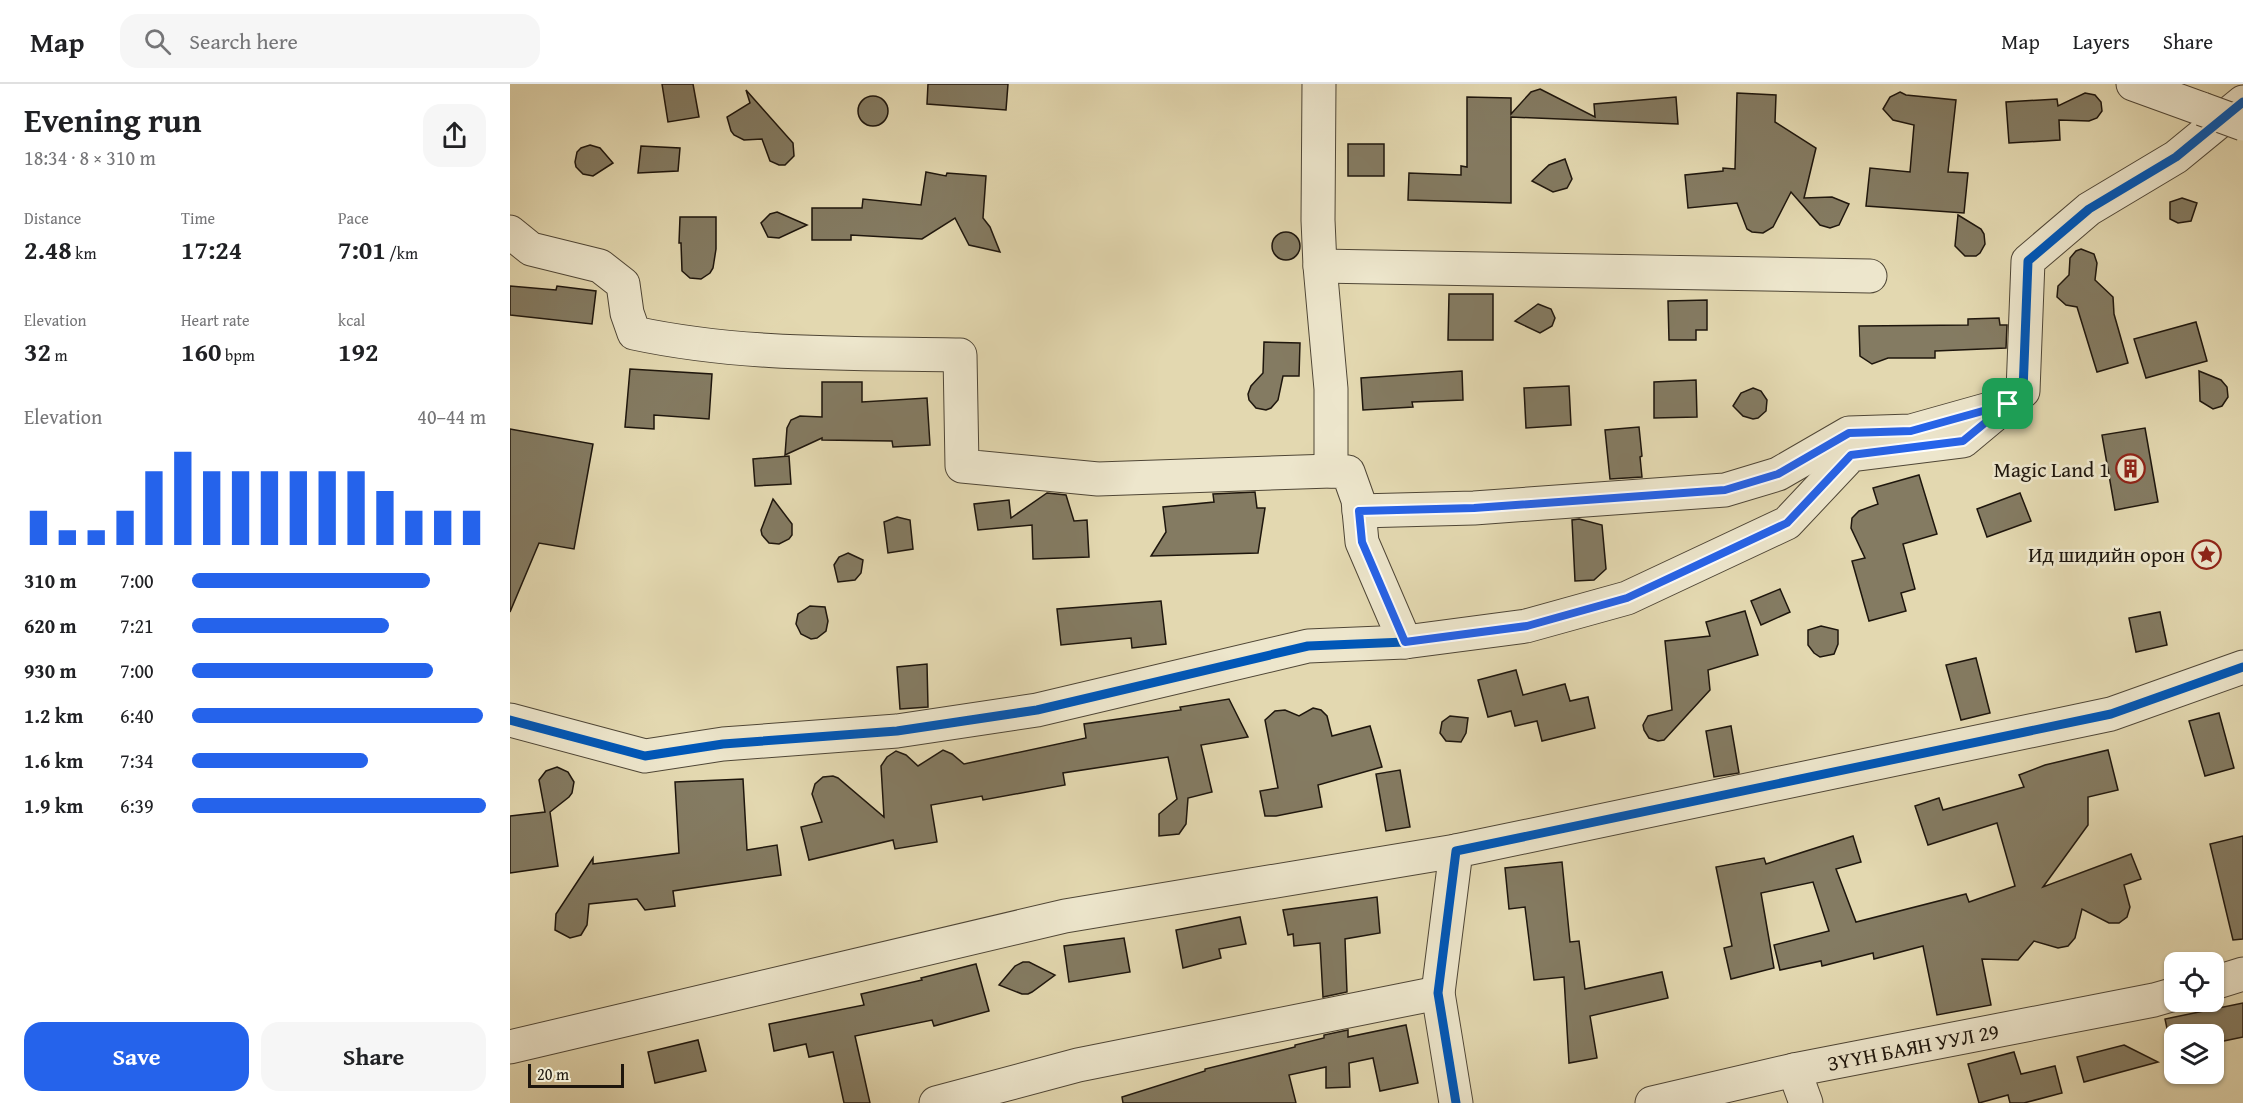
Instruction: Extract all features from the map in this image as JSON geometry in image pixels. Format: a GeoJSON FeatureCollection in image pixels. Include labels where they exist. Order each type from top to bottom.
{"type":"FeatureCollection","features":[{"type":"Feature","properties":{"kind":"street"},"geometry":{"type":"LineString","coordinates":[[1319,84],[1320,266],[1331,389],[1331,471]]}},
{"type":"Feature","properties":{"kind":"street"},"geometry":{"type":"LineString","coordinates":[[2133,84],[2243,124]]}},
{"type":"Feature","properties":{"kind":"street"},"geometry":{"type":"LineString","coordinates":[[510,720],[645,756],[723,744],[897,731],[1037,710],[1308,646],[1405,642],[1527,626],[1627,598],[1787,523],[1851,455],[1963,441],[2023,391],[2028,261],[2089,209],[2176,158],[2243,102]]}},
{"type":"Feature","properties":{"kind":"street"},"geometry":{"type":"LineString","coordinates":[[510,232],[531,249],[600,266],[622,284],[627,314],[634,333],[788,353],[960,355],[962,466],[1098,479],[1348,472],[1359,511],[1362,542],[1405,642]]}},
{"type":"Feature","properties":{"kind":"street"},"geometry":{"type":"LineString","coordinates":[[1320,266],[1870,276]]}},
{"type":"Feature","properties":{"kind":"street"},"geometry":{"type":"LineString","coordinates":[[1359,511],[1474,508],[1725,490],[1778,474],[1849,433],[1911,431],[2008,404]]}},
{"type":"Feature","properties":{"kind":"street"},"geometry":{"type":"LineString","coordinates":[[510,1047],[1065,916],[1456,851],[2111,714],[2243,667]]}},
{"type":"Feature","properties":{"kind":"street"},"geometry":{"type":"LineString","coordinates":[[1456,851],[1438,993],[1456,1103]]}},
{"type":"Feature","properties":{"kind":"street"},"geometry":{"type":"LineString","coordinates":[[2224,979],[2243,974]]}},
{"type":"Feature","properties":{"kind":"street"},"geometry":{"type":"LineString","coordinates":[[936,1103],[1078,1065],[1438,993]]}},
{"type":"Feature","properties":{"kind":"street","name":"ЗҮҮН БАЯН УУЛ 29"},"geometry":{"type":"LineString","coordinates":[[1652,1103],[1794,1070],[2164,997]]}},
{"type":"Feature","properties":{"kind":"street"},"geometry":{"type":"LineString","coordinates":[[1794,1070],[1806,1103]]}},
{"type":"Feature","properties":{"kind":"building"},"geometry":{"type":"Polygon","coordinates":[[[662,84],[693,84],[699,117],[668,122],[662,84]]]}},
{"type":"Feature","properties":{"kind":"building"},"geometry":{"type":"Polygon","coordinates":[[[928,84],[1008,84],[1006,110],[927,104],[928,84]]]}},
{"type":"Feature","properties":{"kind":"building"},"geometry":{"type":"Polygon","coordinates":[[[1540,89],[1595,117],[1594,104],[1676,97],[1678,124],[1511,117],[1511,203],[1408,200],[1409,173],[1461,175],[1461,166],[1467,167],[1467,97],[1511,98],[1511,114],[1531,92],[1540,89]]]}},
{"type":"Feature","properties":{"kind":"building"},"geometry":{"type":"Polygon","coordinates":[[[746,90],[793,143],[794,156],[785,165],[770,161],[762,139],[744,140],[731,131],[727,117],[750,103],[746,90]]]}},
{"type":"Feature","properties":{"kind":"building"},"geometry":{"type":"Polygon","coordinates":[[[1900,92],[1906,95],[1956,100],[1948,172],[1968,173],[1964,213],[1866,206],[1870,168],[1910,172],[1914,125],[1893,120],[1883,109],[1890,97],[1900,92]]]}},
{"type":"Feature","properties":{"kind":"building"},"geometry":{"type":"Polygon","coordinates":[[[1737,93],[1776,95],[1775,122],[1816,148],[1804,198],[1832,197],[1849,204],[1839,225],[1830,228],[1820,225],[1791,192],[1773,227],[1763,233],[1747,229],[1737,203],[1688,208],[1685,175],[1723,171],[1723,168],[1735,169],[1737,93]]]}},
{"type":"Feature","properties":{"kind":"building"},"geometry":{"type":"Polygon","coordinates":[[[2085,93],[2095,95],[2101,102],[2102,111],[2097,118],[2089,121],[2059,120],[2060,140],[2009,143],[2006,102],[2057,99],[2058,106],[2085,93]]]}},
{"type":"Feature","properties":{"kind":"building"},"geometry":{"type":"Polygon","coordinates":[[[873,96],[884,100],[888,111],[884,122],[873,126],[862,122],[858,111],[862,100],[873,96]]]}},
{"type":"Feature","properties":{"kind":"building"},"geometry":{"type":"Polygon","coordinates":[[[1348,144],[1384,144],[1384,176],[1348,176],[1348,144]]]}},
{"type":"Feature","properties":{"kind":"building"},"geometry":{"type":"Polygon","coordinates":[[[590,145],[600,148],[613,163],[593,176],[583,174],[576,167],[575,162],[577,152],[590,145]]]}},
{"type":"Feature","properties":{"kind":"building"},"geometry":{"type":"Polygon","coordinates":[[[641,146],[680,148],[678,171],[638,173],[641,146]]]}},
{"type":"Feature","properties":{"kind":"building"},"geometry":{"type":"Polygon","coordinates":[[[1565,159],[1572,179],[1567,188],[1553,192],[1532,181],[1549,165],[1565,159]]]}},
{"type":"Feature","properties":{"kind":"building"},"geometry":{"type":"Polygon","coordinates":[[[926,172],[946,176],[947,173],[986,176],[983,218],[990,227],[1000,252],[969,245],[955,218],[922,239],[851,235],[851,240],[812,240],[812,208],[862,208],[863,199],[921,205],[926,172]]]}},
{"type":"Feature","properties":{"kind":"building"},"geometry":{"type":"Polygon","coordinates":[[[2182,198],[2197,203],[2191,221],[2178,223],[2170,219],[2170,202],[2182,198]]]}},
{"type":"Feature","properties":{"kind":"building"},"geometry":{"type":"Polygon","coordinates":[[[777,212],[807,225],[779,238],[768,237],[761,223],[770,214],[777,212]]]}},
{"type":"Feature","properties":{"kind":"building"},"geometry":{"type":"Polygon","coordinates":[[[1958,215],[1981,229],[1984,234],[1985,244],[1976,256],[1965,256],[1955,246],[1958,215]]]}},
{"type":"Feature","properties":{"kind":"building"},"geometry":{"type":"Polygon","coordinates":[[[680,217],[716,217],[716,249],[713,268],[701,279],[690,278],[682,271],[681,243],[679,243],[680,217]]]}},
{"type":"Feature","properties":{"kind":"building"},"geometry":{"type":"Polygon","coordinates":[[[1286,232],[1296,236],[1300,246],[1296,256],[1286,260],[1276,256],[1272,246],[1276,236],[1286,232]]]}},
{"type":"Feature","properties":{"kind":"building"},"geometry":{"type":"Polygon","coordinates":[[[2081,249],[2094,254],[2097,263],[2095,280],[2113,297],[2114,314],[2128,363],[2097,372],[2077,307],[2066,305],[2057,297],[2058,286],[2069,275],[2070,258],[2081,249]]]}},
{"type":"Feature","properties":{"kind":"building"},"geometry":{"type":"Polygon","coordinates":[[[510,286],[556,290],[557,286],[596,291],[592,324],[510,315],[510,286]]]}},
{"type":"Feature","properties":{"kind":"building"},"geometry":{"type":"Polygon","coordinates":[[[1449,294],[1493,294],[1493,340],[1448,340],[1449,294]]]}},
{"type":"Feature","properties":{"kind":"building"},"geometry":{"type":"Polygon","coordinates":[[[1707,300],[1707,330],[1696,330],[1696,340],[1669,340],[1668,301],[1707,300]]]}},
{"type":"Feature","properties":{"kind":"building"},"geometry":{"type":"Polygon","coordinates":[[[1538,304],[1551,309],[1555,318],[1552,326],[1540,333],[1515,321],[1538,304]]]}},
{"type":"Feature","properties":{"kind":"building"},"geometry":{"type":"Polygon","coordinates":[[[1999,318],[2000,325],[2007,325],[2006,348],[1935,351],[1935,358],[1888,358],[1872,364],[1860,356],[1859,326],[1968,325],[1968,319],[1999,318]]]}},
{"type":"Feature","properties":{"kind":"building"},"geometry":{"type":"Polygon","coordinates":[[[2196,322],[2207,361],[2146,378],[2134,339],[2196,322]]]}},
{"type":"Feature","properties":{"kind":"building"},"geometry":{"type":"Polygon","coordinates":[[[1264,342],[1300,343],[1299,376],[1283,376],[1278,400],[1266,410],[1256,408],[1249,400],[1248,394],[1251,386],[1263,373],[1264,342]]]}},
{"type":"Feature","properties":{"kind":"building"},"geometry":{"type":"Polygon","coordinates":[[[630,369],[712,374],[709,419],[654,415],[654,429],[625,427],[630,369]]]}},
{"type":"Feature","properties":{"kind":"building"},"geometry":{"type":"Polygon","coordinates":[[[1462,371],[1463,400],[1412,402],[1413,407],[1363,410],[1361,378],[1462,371]]]}},
{"type":"Feature","properties":{"kind":"building"},"geometry":{"type":"Polygon","coordinates":[[[2199,371],[2221,380],[2227,387],[2228,397],[2222,406],[2213,409],[2200,401],[2199,371]]]}},
{"type":"Feature","properties":{"kind":"building"},"geometry":{"type":"Polygon","coordinates":[[[1696,380],[1697,417],[1654,418],[1654,382],[1696,380]]]}},
{"type":"Feature","properties":{"kind":"building"},"geometry":{"type":"Polygon","coordinates":[[[822,382],[862,382],[862,402],[927,398],[930,445],[893,447],[892,441],[822,440],[822,438],[785,455],[787,428],[791,420],[800,416],[822,417],[822,382]]]}},
{"type":"Feature","properties":{"kind":"building"},"geometry":{"type":"Polygon","coordinates":[[[1569,386],[1571,425],[1526,428],[1524,388],[1569,386]]]}},
{"type":"Feature","properties":{"kind":"building"},"geometry":{"type":"Polygon","coordinates":[[[1753,388],[1761,391],[1767,400],[1766,411],[1753,419],[1743,416],[1733,406],[1741,393],[1753,388]]]}},
{"type":"Feature","properties":{"kind":"building"},"geometry":{"type":"Polygon","coordinates":[[[1639,427],[1642,477],[1610,479],[1605,430],[1639,427]]]}},
{"type":"Feature","properties":{"kind":"building","name":"Magic Land 1"},"geometry":{"type":"Polygon","coordinates":[[[2145,428],[2158,502],[2115,510],[2102,435],[2145,428]]]}},
{"type":"Feature","properties":{"kind":"building"},"geometry":{"type":"Polygon","coordinates":[[[510,429],[593,444],[574,549],[539,543],[510,612],[510,429]]]}},
{"type":"Feature","properties":{"kind":"building"},"geometry":{"type":"Polygon","coordinates":[[[789,456],[791,484],[755,486],[753,459],[789,456]]]}},
{"type":"Feature","properties":{"kind":"building"},"geometry":{"type":"Polygon","coordinates":[[[1919,475],[1937,534],[1903,544],[1915,589],[1901,593],[1906,611],[1869,621],[1852,561],[1865,558],[1851,528],[1852,518],[1859,511],[1878,504],[1873,488],[1919,475]]]}},
{"type":"Feature","properties":{"kind":"building"},"geometry":{"type":"Polygon","coordinates":[[[1255,492],[1257,508],[1265,508],[1258,553],[1151,556],[1166,532],[1163,507],[1214,502],[1213,494],[1255,492]]]}},
{"type":"Feature","properties":{"kind":"building"},"geometry":{"type":"Polygon","coordinates":[[[1047,493],[1066,495],[1074,521],[1087,520],[1089,557],[1033,559],[1032,525],[978,530],[974,504],[1009,500],[1011,518],[1047,493]]]}},
{"type":"Feature","properties":{"kind":"building"},"geometry":{"type":"Polygon","coordinates":[[[2020,493],[2031,521],[1987,537],[1977,509],[2020,493]]]}},
{"type":"Feature","properties":{"kind":"building"},"geometry":{"type":"Polygon","coordinates":[[[773,499],[792,524],[792,535],[779,544],[769,543],[761,530],[773,499]]]}},
{"type":"Feature","properties":{"kind":"building"},"geometry":{"type":"Polygon","coordinates":[[[897,517],[910,520],[913,549],[888,553],[884,522],[897,517]]]}},
{"type":"Feature","properties":{"kind":"building"},"geometry":{"type":"Polygon","coordinates":[[[1579,519],[1602,525],[1606,569],[1594,580],[1575,581],[1572,520],[1579,519]]]}},
{"type":"Feature","properties":{"kind":"building"},"geometry":{"type":"Polygon","coordinates":[[[848,553],[863,560],[861,573],[855,580],[838,582],[834,565],[839,557],[848,553]]]}},
{"type":"Feature","properties":{"kind":"building"},"geometry":{"type":"Polygon","coordinates":[[[1780,589],[1790,612],[1761,625],[1751,601],[1780,589]]]}},
{"type":"Feature","properties":{"kind":"building"},"geometry":{"type":"Polygon","coordinates":[[[1161,601],[1166,644],[1132,648],[1131,638],[1061,645],[1057,609],[1161,601]]]}},
{"type":"Feature","properties":{"kind":"building"},"geometry":{"type":"Polygon","coordinates":[[[810,606],[825,607],[828,621],[826,631],[817,638],[811,639],[801,634],[796,624],[798,614],[810,606]]]}},
{"type":"Feature","properties":{"kind":"building"},"geometry":{"type":"Polygon","coordinates":[[[1745,611],[1758,655],[1708,670],[1710,690],[1664,740],[1649,738],[1643,725],[1648,716],[1672,710],[1665,641],[1710,636],[1706,622],[1745,611]]]}},
{"type":"Feature","properties":{"kind":"building"},"geometry":{"type":"Polygon","coordinates":[[[2160,612],[2167,645],[2136,652],[2129,618],[2160,612]]]}},
{"type":"Feature","properties":{"kind":"building"},"geometry":{"type":"Polygon","coordinates":[[[1821,626],[1838,630],[1838,644],[1834,654],[1820,657],[1808,645],[1808,630],[1821,626]]]}},
{"type":"Feature","properties":{"kind":"building"},"geometry":{"type":"Polygon","coordinates":[[[1976,658],[1990,713],[1961,720],[1946,665],[1976,658]]]}},
{"type":"Feature","properties":{"kind":"building"},"geometry":{"type":"Polygon","coordinates":[[[927,664],[928,707],[900,709],[897,667],[927,664]]]}},
{"type":"Feature","properties":{"kind":"building"},"geometry":{"type":"Polygon","coordinates":[[[1516,670],[1523,695],[1565,684],[1570,701],[1588,697],[1595,728],[1542,741],[1537,721],[1515,726],[1511,711],[1488,717],[1478,680],[1516,670]]]}},
{"type":"Feature","properties":{"kind":"building"},"geometry":{"type":"Polygon","coordinates":[[[1229,699],[1248,737],[1201,745],[1212,792],[1188,798],[1186,824],[1179,834],[1159,836],[1159,814],[1177,799],[1168,757],[1063,773],[1065,785],[983,800],[982,796],[931,805],[937,842],[895,849],[893,840],[809,860],[801,827],[822,822],[812,794],[815,784],[823,777],[838,778],[884,817],[881,766],[887,757],[896,751],[906,755],[918,766],[943,750],[964,764],[1086,738],[1084,724],[1181,710],[1180,707],[1229,699]]]}},
{"type":"Feature","properties":{"kind":"building"},"geometry":{"type":"Polygon","coordinates":[[[1313,708],[1321,710],[1327,716],[1332,736],[1370,726],[1382,767],[1318,785],[1322,807],[1265,816],[1260,791],[1278,788],[1265,720],[1275,711],[1285,710],[1299,716],[1313,708]]]}},
{"type":"Feature","properties":{"kind":"building"},"geometry":{"type":"Polygon","coordinates":[[[2219,713],[2234,768],[2205,776],[2189,721],[2219,713]]]}},
{"type":"Feature","properties":{"kind":"building"},"geometry":{"type":"Polygon","coordinates":[[[1450,716],[1468,718],[1466,733],[1461,742],[1446,741],[1440,733],[1442,722],[1450,716]]]}},
{"type":"Feature","properties":{"kind":"building"},"geometry":{"type":"Polygon","coordinates":[[[1731,726],[1739,773],[1714,777],[1706,731],[1731,726]]]}},
{"type":"Feature","properties":{"kind":"building"},"geometry":{"type":"Polygon","coordinates":[[[2108,750],[2118,790],[2088,797],[2088,825],[2043,887],[2131,854],[2141,879],[2124,885],[2130,907],[2127,917],[2119,923],[2109,923],[2082,909],[2075,938],[2068,946],[2058,948],[2034,941],[2018,960],[1982,959],[1991,1005],[1937,1015],[1923,946],[1874,959],[1873,953],[1822,966],[1821,961],[1780,970],[1774,945],[1829,931],[1813,882],[1761,893],[1774,968],[1731,979],[1724,948],[1732,946],[1716,867],[1764,858],[1766,864],[1853,836],[1861,862],[1836,869],[1856,922],[1966,894],[1969,902],[2015,886],[1997,823],[1928,845],[1915,806],[1939,798],[1943,810],[2024,787],[2019,775],[2045,765],[2108,750]]]}},
{"type":"Feature","properties":{"kind":"building"},"geometry":{"type":"Polygon","coordinates":[[[557,767],[568,772],[574,782],[569,797],[550,812],[558,866],[510,873],[510,816],[545,812],[539,780],[546,771],[557,767]]]}},
{"type":"Feature","properties":{"kind":"building"},"geometry":{"type":"Polygon","coordinates":[[[1400,770],[1410,827],[1386,831],[1376,774],[1400,770]]]}},
{"type":"Feature","properties":{"kind":"building"},"geometry":{"type":"Polygon","coordinates":[[[743,779],[747,850],[777,845],[781,875],[673,891],[675,906],[645,910],[637,899],[589,904],[587,925],[581,935],[570,938],[555,930],[556,914],[593,858],[593,864],[679,853],[675,782],[743,779]]]}},
{"type":"Feature","properties":{"kind":"building"},"geometry":{"type":"Polygon","coordinates":[[[2243,836],[2243,939],[2233,940],[2210,844],[2243,836]]]}},
{"type":"Feature","properties":{"kind":"building"},"geometry":{"type":"Polygon","coordinates":[[[1562,862],[1570,942],[1579,941],[1585,989],[1662,972],[1668,998],[1590,1016],[1597,1058],[1569,1063],[1564,977],[1534,980],[1525,907],[1509,909],[1505,868],[1562,862]]]}},
{"type":"Feature","properties":{"kind":"building"},"geometry":{"type":"Polygon","coordinates":[[[1377,897],[1380,933],[1345,939],[1347,992],[1323,997],[1320,943],[1294,946],[1293,934],[1288,935],[1283,910],[1377,897]]]}},
{"type":"Feature","properties":{"kind":"building"},"geometry":{"type":"Polygon","coordinates":[[[1240,917],[1246,944],[1219,949],[1221,958],[1183,968],[1176,930],[1240,917]]]}},
{"type":"Feature","properties":{"kind":"building"},"geometry":{"type":"Polygon","coordinates":[[[1124,938],[1130,972],[1069,982],[1064,946],[1124,938]]]}},
{"type":"Feature","properties":{"kind":"building"},"geometry":{"type":"Polygon","coordinates":[[[1029,962],[1055,975],[1028,994],[999,985],[1015,966],[1029,962]]]}},
{"type":"Feature","properties":{"kind":"building"},"geometry":{"type":"Polygon","coordinates":[[[976,964],[989,1011],[934,1026],[932,1020],[855,1036],[870,1103],[844,1103],[833,1052],[809,1057],[806,1044],[774,1051],[769,1024],[864,1005],[861,994],[922,980],[921,978],[976,964]]]}},
{"type":"Feature","properties":{"kind":"building"},"geometry":{"type":"Polygon","coordinates":[[[2243,1003],[2243,1037],[2224,1041],[2224,1024],[2166,1024],[2165,1019],[2199,1012],[2224,1012],[2224,1007],[2243,1003]]]}},
{"type":"Feature","properties":{"kind":"building"},"geometry":{"type":"Polygon","coordinates":[[[1406,1025],[1418,1083],[1380,1091],[1373,1058],[1349,1063],[1350,1087],[1326,1088],[1326,1067],[1289,1075],[1296,1103],[1123,1103],[1122,1097],[1205,1071],[1205,1069],[1295,1047],[1295,1045],[1324,1038],[1324,1035],[1348,1030],[1348,1037],[1406,1025]]]}},
{"type":"Feature","properties":{"kind":"building"},"geometry":{"type":"Polygon","coordinates":[[[698,1040],[706,1071],[655,1083],[648,1052],[698,1040]]]}},
{"type":"Feature","properties":{"kind":"building"},"geometry":{"type":"Polygon","coordinates":[[[2124,1045],[2158,1062],[2084,1082],[2077,1057],[2124,1045]]]}},
{"type":"Feature","properties":{"kind":"building"},"geometry":{"type":"Polygon","coordinates":[[[2014,1052],[2021,1074],[2055,1066],[2062,1093],[2024,1103],[2010,1103],[2008,1095],[1979,1103],[1968,1064],[2014,1052]]]}},
{"type":"Feature","properties":{"kind":"cycle path"},"geometry":{"type":"LineString","coordinates":[[510,720],[645,756],[723,744],[897,731],[1037,710],[1308,646],[1405,642],[1526,626],[1627,598],[1787,523],[1851,455],[1963,441],[2023,391],[2028,261],[2089,209],[2176,157],[2243,102]]}},
{"type":"Feature","properties":{"kind":"cycle path"},"geometry":{"type":"LineString","coordinates":[[1456,1103],[1438,993],[1456,851],[2111,714],[2243,667]]}},
{"type":"Feature","properties":{"kind":"place","name":"Magic Land 1"},"geometry":{"type":"Point","coordinates":[2130,469]}},
{"type":"Feature","properties":{"kind":"place","name":"Ид шидийн орон"},"geometry":{"type":"Point","coordinates":[2206,554]}},
{"type":"Feature","properties":{"kind":"route"},"geometry":{"type":"LineString","coordinates":[[2008,404],[1963,441],[1851,455],[1787,523],[1627,598],[1527,626],[1405,642],[1362,542],[1359,511],[1474,508],[1725,490],[1778,474],[1849,433],[1911,431],[2008,404]]}}]}
